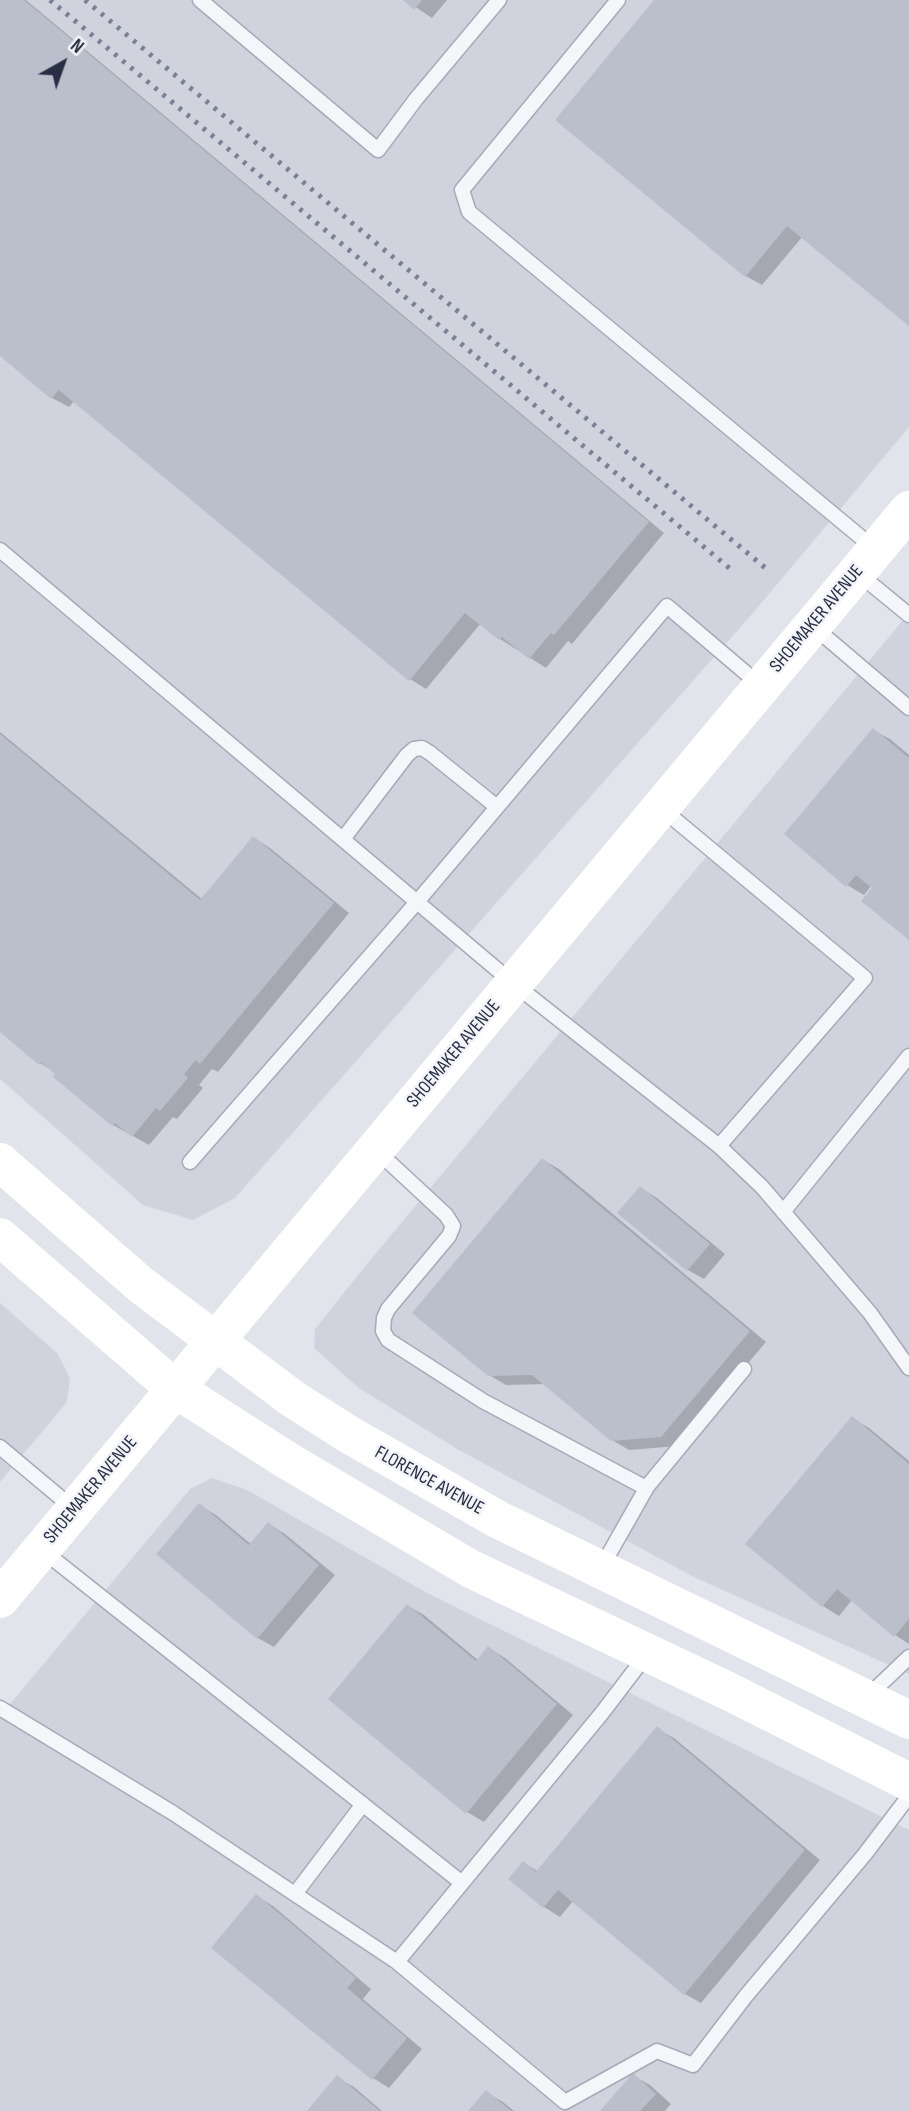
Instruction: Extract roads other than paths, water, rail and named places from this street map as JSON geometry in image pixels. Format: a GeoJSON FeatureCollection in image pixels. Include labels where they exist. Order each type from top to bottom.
{"type":"FeatureCollection","features":[{"type":"Feature","properties":{"kind":"main road","name":"SHOEMAKER AVENUE"},"geometry":{"type":"LineString","coordinates":[[0,1600],[174,1388],[909,510]]}},
{"type":"Feature","properties":{"kind":"main road","name":"FLORENCE AVENUE"},"geometry":{"type":"LineString","coordinates":[[0,1162],[141,1285],[293,1399],[348,1434],[497,1518],[909,1720]]}},
{"type":"Feature","properties":{"kind":"main road"},"geometry":{"type":"LineString","coordinates":[[0,1237],[174,1388],[288,1461],[471,1569],[909,1782]]}},
{"type":"Feature","properties":{"kind":"lane"},"geometry":{"type":"LineString","coordinates":[[200,0],[378,150],[416,99],[499,0]]}},
{"type":"Feature","properties":{"kind":"lane"},"geometry":{"type":"LineString","coordinates":[[618,0],[462,190],[468,212],[866,561],[909,615]]}},
{"type":"Feature","properties":{"kind":"lane"},"geometry":{"type":"LineString","coordinates":[[0,550],[513,983],[719,1146],[783,1212],[870,1313],[909,1368]]}},
{"type":"Feature","properties":{"kind":"lane"},"geometry":{"type":"LineString","coordinates":[[190,1162],[417,902],[667,606],[761,686]]}},
{"type":"Feature","properties":{"kind":"lane"},"geometry":{"type":"LineString","coordinates":[[812,625],[909,708]]}},
{"type":"Feature","properties":{"kind":"lane"},"geometry":{"type":"LineString","coordinates":[[343,839],[414,749],[422,748],[429,752],[497,807]]}},
{"type":"Feature","properties":{"kind":"lane"},"geometry":{"type":"LineString","coordinates":[[660,808],[865,978],[719,1146]]}},
{"type":"Feature","properties":{"kind":"lane"},"geometry":{"type":"LineString","coordinates":[[783,1212],[909,1056]]}},
{"type":"Feature","properties":{"kind":"lane"},"geometry":{"type":"LineString","coordinates":[[375,1149],[446,1215],[453,1226],[450,1236],[388,1309],[383,1331],[388,1340],[483,1401],[647,1487]]}},
{"type":"Feature","properties":{"kind":"lane"},"geometry":{"type":"LineString","coordinates":[[600,1569],[647,1487],[744,1369]]}},
{"type":"Feature","properties":{"kind":"lane"},"geometry":{"type":"LineString","coordinates":[[0,1447],[75,1510]]}},
{"type":"Feature","properties":{"kind":"lane"},"geometry":{"type":"LineString","coordinates":[[41,1549],[462,1883]]}},
{"type":"Feature","properties":{"kind":"lane"},"geometry":{"type":"LineString","coordinates":[[397,1962],[648,1653]]}},
{"type":"Feature","properties":{"kind":"lane"},"geometry":{"type":"LineString","coordinates":[[866,1698],[909,1657]]}},
{"type":"Feature","properties":{"kind":"lane"},"geometry":{"type":"LineString","coordinates":[[0,1708],[173,1813],[397,1962],[565,2102],[657,2051],[692,2065],[745,1997],[865,1854],[909,1796]]}},
{"type":"Feature","properties":{"kind":"lane"},"geometry":{"type":"LineString","coordinates":[[295,1894],[363,1804]]}},
{"type":"Feature","properties":{"kind":"railway"},"geometry":{"type":"LineString","coordinates":[[50,0],[734,572]]}},
{"type":"Feature","properties":{"kind":"railway"},"geometry":{"type":"LineString","coordinates":[[85,0],[769,571]]}}]}
